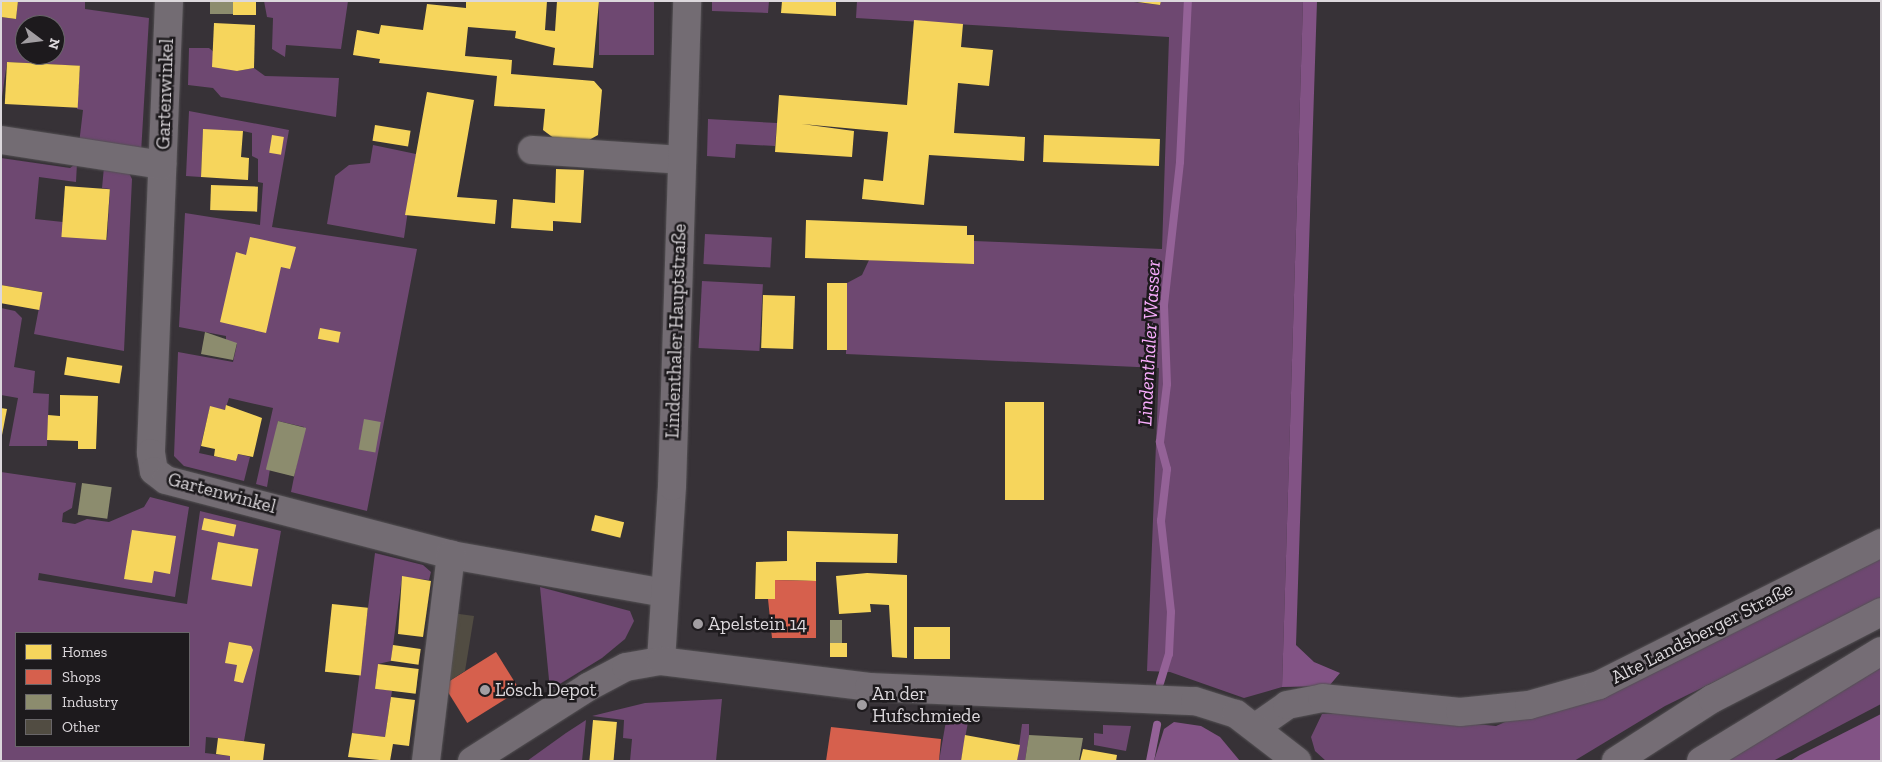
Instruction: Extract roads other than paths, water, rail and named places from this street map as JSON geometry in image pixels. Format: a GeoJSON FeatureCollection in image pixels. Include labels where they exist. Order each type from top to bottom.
{"type":"FeatureCollection","features":[{"type":"Feature","properties":{"kind":"main road"},"geometry":{"type":"LineString","coordinates":[[1616,761],[1712,700],[1881,612]]}},
{"type":"Feature","properties":{"kind":"main road"},"geometry":{"type":"LineString","coordinates":[[1701,761],[1881,651]]}},
{"type":"Feature","properties":{"kind":"street","name":"Gartenwinkel"},"geometry":{"type":"LineString","coordinates":[[169,1],[162,164],[154,471],[166,480],[451,555],[664,593]]}},
{"type":"Feature","properties":{"kind":"street","name":"Lindenthaler Hauptstraße"},"geometry":{"type":"LineString","coordinates":[[661,661],[688,1]]}},
{"type":"Feature","properties":{"kind":"street"},"geometry":{"type":"LineString","coordinates":[[1,140],[162,164]]}},
{"type":"Feature","properties":{"kind":"street"},"geometry":{"type":"LineString","coordinates":[[532,150],[682,160]]}},
{"type":"Feature","properties":{"kind":"street","name":"Alte Landsberger Straße"},"geometry":{"type":"LineString","coordinates":[[1256,727],[1286,705],[1322,698],[1460,712],[1529,704],[1598,686],[1881,543]]}},
{"type":"Feature","properties":{"kind":"street"},"geometry":{"type":"LineString","coordinates":[[426,761],[451,555]]}},
{"type":"Feature","properties":{"kind":"street"},"geometry":{"type":"LineString","coordinates":[[472,761],[588,687],[626,667],[661,661],[869,687],[1159,699],[1215,706],[1256,727],[1297,761]]}},
{"type":"Feature","properties":{"kind":"waterway","name":"Lindenthaler Wasser"},"geometry":{"type":"LineString","coordinates":[[1160,683],[1169,654],[1171,612],[1161,521],[1167,469],[1160,442],[1167,384],[1164,305],[1180,162],[1188,1]]}},
{"type":"Feature","properties":{"kind":"waterway","name":"Lindenthaler Wasser"},"geometry":{"type":"LineString","coordinates":[[1150,761],[1157,725]]}},
{"type":"Feature","properties":{"kind":"place","name":"Apelstein 14"},"geometry":{"type":"Point","coordinates":[698,624]}},
{"type":"Feature","properties":{"kind":"place","name":"Lösch Depot"},"geometry":{"type":"Point","coordinates":[485,690]}},
{"type":"Feature","properties":{"kind":"place","name":"An der Hufschmiede"},"geometry":{"type":"Point","coordinates":[862,705]}}]}
